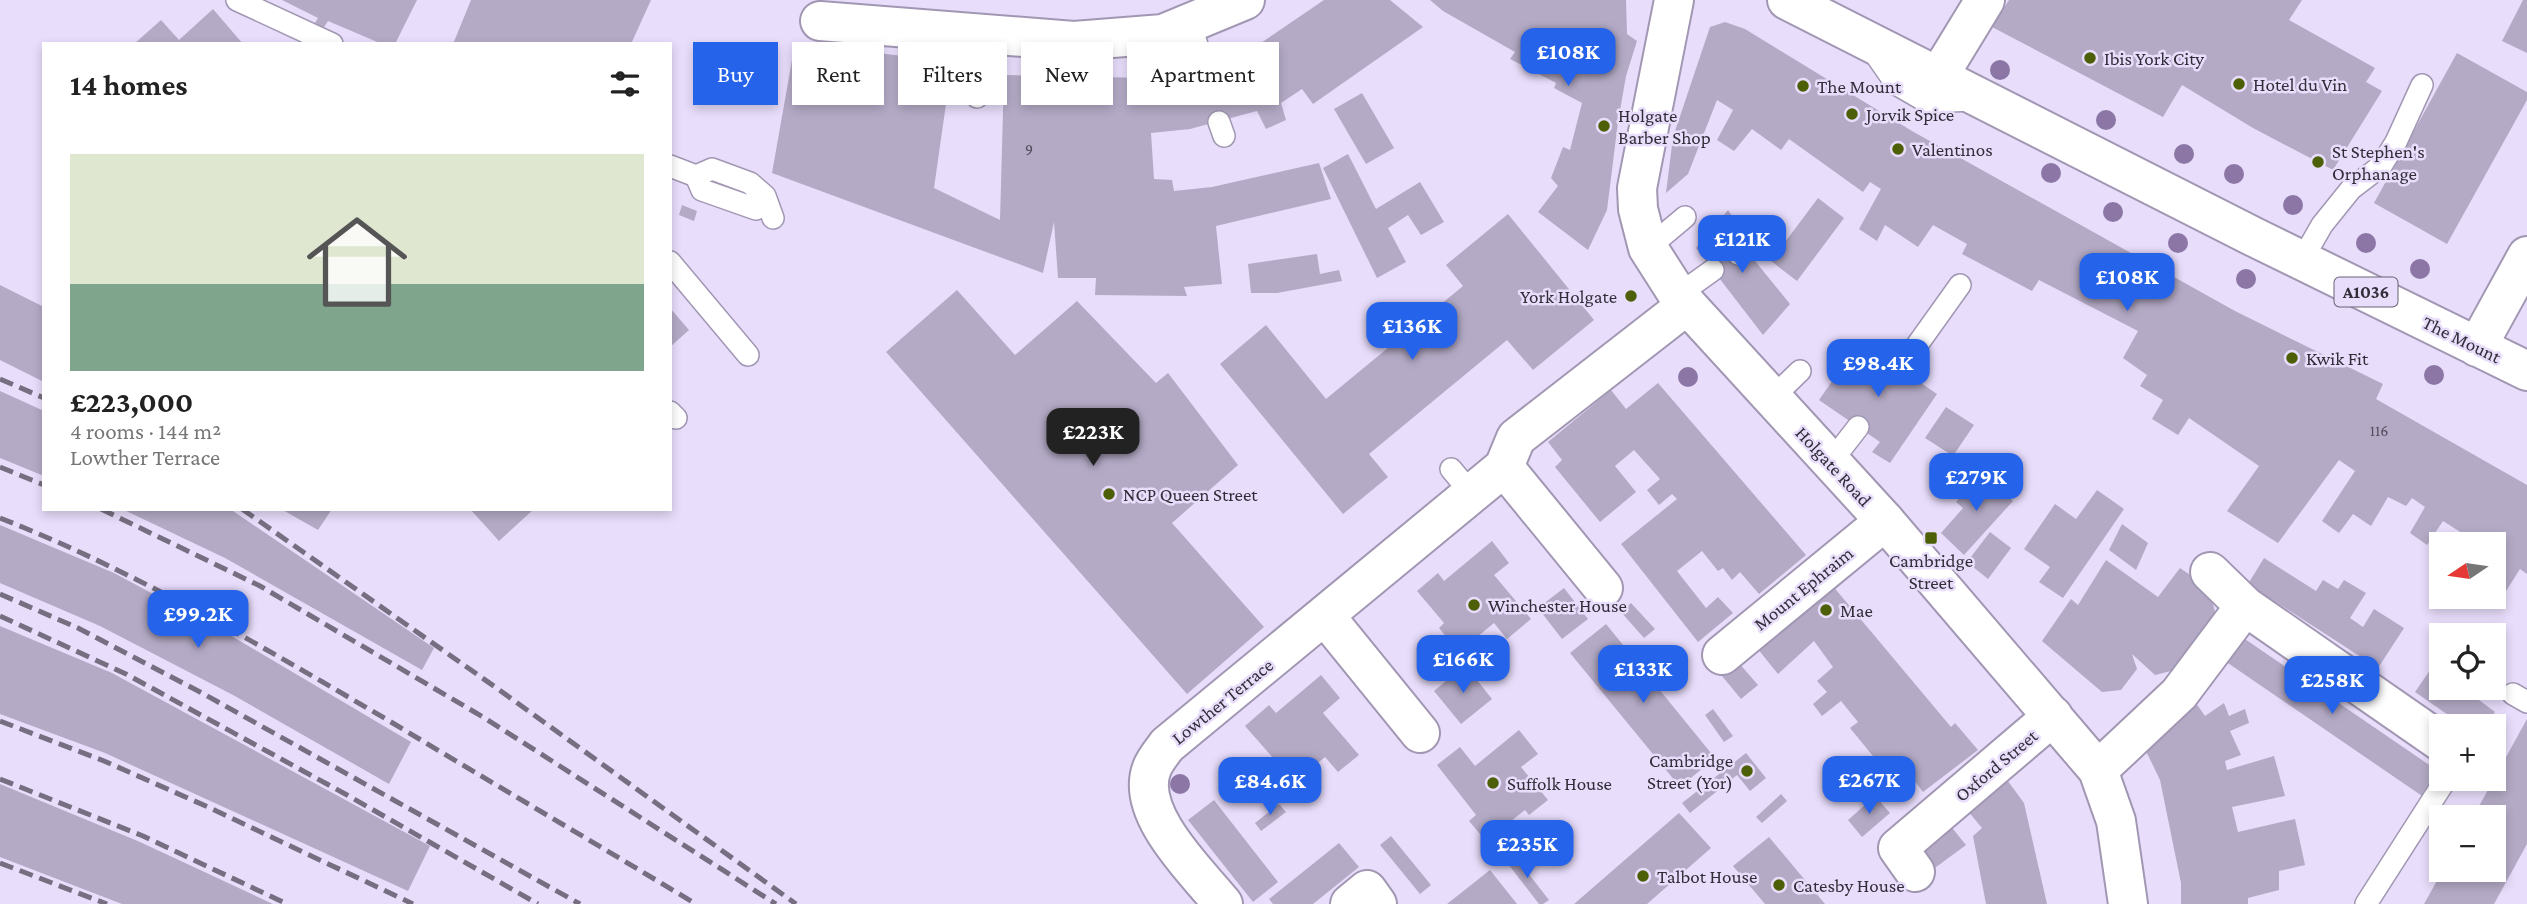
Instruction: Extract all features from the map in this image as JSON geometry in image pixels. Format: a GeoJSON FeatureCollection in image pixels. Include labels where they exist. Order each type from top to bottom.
{"type":"FeatureCollection","features":[{"type":"Feature","properties":{"kind":"street"},"geometry":{"type":"LineString","coordinates":[[820,21],[1074,41],[1163,34],[1245,0]]}},
{"type":"Feature","properties":{"kind":"street","name":"Holgate Road"},"geometry":{"type":"LineString","coordinates":[[1674,0],[1637,188],[1638,209],[1648,248],[1682,300],[1885,521],[2098,770],[2116,821],[2128,904]]}},
{"type":"Feature","properties":{"kind":"street","name":"The Mount"},"geometry":{"type":"LineString","coordinates":[[1787,0],[1868,43],[2527,370]]}},
{"type":"Feature","properties":{"kind":"street"},"geometry":{"type":"LineString","coordinates":[[1938,77],[1985,0]]}},
{"type":"Feature","properties":{"kind":"street"},"geometry":{"type":"LineString","coordinates":[[2477,347],[2527,256]]}},
{"type":"Feature","properties":{"kind":"street","name":"Lowther Terrace"},"geometry":{"type":"LineString","coordinates":[[1223,904],[1158,824],[1149,797],[1151,769],[1167,745],[1325,617],[1461,481],[1504,467],[1516,438],[1682,300]]}},
{"type":"Feature","properties":{"kind":"street"},"geometry":{"type":"LineString","coordinates":[[1504,467],[1603,588]]}},
{"type":"Feature","properties":{"kind":"street","name":"Mount Ephraim"},"geometry":{"type":"LineString","coordinates":[[1722,655],[1885,521]]}},
{"type":"Feature","properties":{"kind":"street"},"geometry":{"type":"LineString","coordinates":[[2210,572],[2245,606],[2429,733]]}},
{"type":"Feature","properties":{"kind":"street"},"geometry":{"type":"LineString","coordinates":[[2098,770],[2179,694],[2245,606]]}},
{"type":"Feature","properties":{"kind":"street"},"geometry":{"type":"LineString","coordinates":[[1325,617],[1420,733]]}},
{"type":"Feature","properties":{"kind":"street","name":"Oxford Street"},"geometry":{"type":"LineString","coordinates":[[1916,872],[1898,848],[2053,716]]}},
{"type":"Feature","properties":{"kind":"street"},"geometry":{"type":"LineString","coordinates":[[1350,904],[1367,890],[1377,904]]}},
{"type":"Feature","properties":{"kind":"lane"},"geometry":{"type":"LineString","coordinates":[[237,0],[328,42]]}},
{"type":"Feature","properties":{"kind":"lane"},"geometry":{"type":"LineString","coordinates":[[1190,23],[1196,42]]}},
{"type":"Feature","properties":{"kind":"lane"},"geometry":{"type":"LineString","coordinates":[[981,42],[982,34]]}},
{"type":"Feature","properties":{"kind":"lane","name":"The Mount"},"geometry":{"type":"LineString","coordinates":[[1868,43],[1896,83],[1927,102],[1986,100]]}},
{"type":"Feature","properties":{"kind":"lane"},"geometry":{"type":"LineString","coordinates":[[2302,260],[2322,225],[2351,189],[2381,166],[2396,142],[2421,85]]}},
{"type":"Feature","properties":{"kind":"lane"},"geometry":{"type":"LineString","coordinates":[[672,167],[696,176],[702,190],[765,214]]}},
{"type":"Feature","properties":{"kind":"lane"},"geometry":{"type":"LineString","coordinates":[[1648,248],[1685,218]]}},
{"type":"Feature","properties":{"kind":"lane"},"geometry":{"type":"LineString","coordinates":[[1738,254],[1761,237]]}},
{"type":"Feature","properties":{"kind":"lane"},"geometry":{"type":"LineString","coordinates":[[672,264],[748,355]]}},
{"type":"Feature","properties":{"kind":"lane"},"geometry":{"type":"LineString","coordinates":[[1682,300],[1713,270]]}},
{"type":"Feature","properties":{"kind":"lane"},"geometry":{"type":"LineString","coordinates":[[1900,369],[1960,285]]}},
{"type":"Feature","properties":{"kind":"lane"},"geometry":{"type":"LineString","coordinates":[[1772,398],[1800,370]]}},
{"type":"Feature","properties":{"kind":"lane"},"geometry":{"type":"LineString","coordinates":[[1831,462],[1858,427]]}},
{"type":"Feature","properties":{"kind":"lane"},"geometry":{"type":"LineString","coordinates":[[2366,904],[2438,791]]}},
{"type":"Feature","properties":{"kind":"building"},"geometry":{"type":"Polygon","coordinates":[[[282,0],[417,0],[396,42],[377,42],[328,21],[314,42],[303,42],[318,18],[282,0]]]}},
{"type":"Feature","properties":{"kind":"building"},"geometry":{"type":"Polygon","coordinates":[[[471,0],[651,0],[632,42],[454,42],[471,0]]]}},
{"type":"Feature","properties":{"kind":"building"},"geometry":{"type":"Polygon","coordinates":[[[1324,0],[1390,0],[1423,27],[1313,104],[1302,89],[1281,103],[1286,120],[1266,129],[1257,111],[1190,129],[1151,133],[1154,179],[1172,180],[1174,191],[1212,187],[1319,163],[1331,199],[1216,226],[1222,284],[1184,287],[1187,296],[1095,295],[1096,278],[1058,278],[1054,222],[1043,273],[772,173],[792,60],[792,105],[884,105],[884,54],[898,55],[898,105],[946,105],[934,188],[1000,220],[1003,105],[1007,105],[1007,75],[1021,75],[1021,105],[1113,105],[1113,77],[1127,78],[1127,105],[1279,105],[1279,42],[1262,42],[1324,0]]]}},
{"type":"Feature","properties":{"kind":"building"},"geometry":{"type":"Polygon","coordinates":[[[1430,0],[1626,0],[1627,34],[1637,41],[1626,76],[1607,210],[1588,250],[1538,212],[1558,186],[1551,178],[1563,147],[1570,150],[1582,103],[1554,88],[1556,83],[1510,59],[1515,52],[1443,11],[1430,0]]]}},
{"type":"Feature","properties":{"kind":"building","name":"Hotel du Vin"},"geometry":{"type":"Polygon","coordinates":[[[2009,0],[2302,0],[2289,20],[2375,68],[2366,82],[2382,91],[2333,170],[2253,128],[2182,85],[2163,117],[1992,27],[2009,0]]]}},
{"type":"Feature","properties":{"kind":"building"},"geometry":{"type":"Polygon","coordinates":[[[2523,0],[2527,0],[2527,53],[2502,41],[2523,0]]]}},
{"type":"Feature","properties":{"kind":"building"},"geometry":{"type":"Polygon","coordinates":[[[213,9],[241,42],[136,42],[161,20],[179,40],[213,9]]]}},
{"type":"Feature","properties":{"kind":"building"},"geometry":{"type":"Polygon","coordinates":[[[1725,22],[1745,29],[1912,131],[2235,311],[2383,384],[2376,399],[2527,485],[2527,574],[2520,569],[2506,591],[2506,532],[2460,532],[2443,521],[2436,532],[2429,532],[2427,545],[2410,533],[2425,507],[2412,498],[2406,506],[2388,497],[2371,526],[2353,514],[2339,533],[2322,521],[2355,471],[2339,460],[2278,543],[2227,511],[2259,466],[2189,418],[2178,435],[2152,419],[2163,400],[2140,386],[2147,375],[2123,358],[2138,331],[2039,280],[2032,291],[1962,254],[1967,244],[1933,225],[1918,247],[1885,225],[1877,241],[1859,229],[1881,189],[1870,182],[1863,192],[1789,139],[1781,150],[1752,129],[1734,151],[1717,140],[1733,110],[1717,100],[1688,174],[1666,193],[1673,137],[1710,27],[1725,22]]]}},
{"type":"Feature","properties":{"kind":"building"},"geometry":{"type":"Polygon","coordinates":[[[2457,53],[2527,92],[2527,100],[2447,244],[2374,203],[2457,53]]]}},
{"type":"Feature","properties":{"kind":"building"},"geometry":{"type":"Polygon","coordinates":[[[1362,93],[1394,148],[1366,164],[1334,109],[1362,93]]]}},
{"type":"Feature","properties":{"kind":"building"},"geometry":{"type":"Polygon","coordinates":[[[1348,154],[1376,209],[1420,182],[1444,222],[1421,235],[1408,215],[1388,228],[1406,262],[1377,278],[1323,168],[1348,154]]]}},
{"type":"Feature","properties":{"kind":"building"},"geometry":{"type":"Polygon","coordinates":[[[1818,198],[1844,218],[1797,281],[1771,261],[1818,198]]]}},
{"type":"Feature","properties":{"kind":"building"},"geometry":{"type":"Polygon","coordinates":[[[682,205],[697,211],[694,221],[679,215],[682,205]]]}},
{"type":"Feature","properties":{"kind":"building"},"geometry":{"type":"Polygon","coordinates":[[[1728,210],[1743,232],[1731,245],[1742,261],[1751,256],[1790,304],[1763,335],[1696,248],[1728,210]]]}},
{"type":"Feature","properties":{"kind":"building"},"geometry":{"type":"Polygon","coordinates":[[[1508,214],[1594,320],[1533,370],[1507,340],[1369,454],[1388,477],[1343,514],[1220,364],[1266,325],[1326,399],[1463,286],[1446,265],[1508,214]]]}},
{"type":"Feature","properties":{"kind":"building"},"geometry":{"type":"Polygon","coordinates":[[[1317,254],[1320,274],[1339,270],[1342,281],[1277,293],[1251,293],[1248,264],[1317,254]]]}},
{"type":"Feature","properties":{"kind":"building"},"geometry":{"type":"Polygon","coordinates":[[[0,285],[42,306],[42,381],[0,360],[0,285]]]}},
{"type":"Feature","properties":{"kind":"building","name":"NCP Queen Street"},"geometry":{"type":"Polygon","coordinates":[[[957,290],[1015,355],[1077,301],[1156,383],[1168,373],[1238,465],[1172,523],[1264,627],[1187,694],[886,352],[957,290]]]}},
{"type":"Feature","properties":{"kind":"building"},"geometry":{"type":"Polygon","coordinates":[[[672,310],[689,330],[672,345],[672,310]]]}},
{"type":"Feature","properties":{"kind":"building"},"geometry":{"type":"Polygon","coordinates":[[[1860,341],[1937,394],[1890,463],[1872,452],[1880,442],[1819,400],[1860,341]]]}},
{"type":"Feature","properties":{"kind":"building"},"geometry":{"type":"Polygon","coordinates":[[[1658,383],[1806,555],[1759,594],[1740,572],[1732,580],[1723,568],[1718,571],[1702,551],[1677,571],[1706,608],[1718,597],[1733,613],[1698,642],[1621,544],[1677,499],[1672,494],[1659,505],[1647,490],[1660,479],[1634,450],[1615,466],[1636,492],[1600,522],[1555,467],[1562,460],[1548,442],[1611,390],[1626,409],[1658,383]]]}},
{"type":"Feature","properties":{"kind":"building"},"geometry":{"type":"Polygon","coordinates":[[[0,391],[42,410],[42,475],[0,458],[0,391]]]}},
{"type":"Feature","properties":{"kind":"building"},"geometry":{"type":"Polygon","coordinates":[[[1946,407],[1974,425],[1953,456],[1925,438],[1946,407]]]}},
{"type":"Feature","properties":{"kind":"building"},"geometry":{"type":"Polygon","coordinates":[[[1982,473],[2013,501],[1964,555],[1941,533],[1963,508],[1956,502],[1982,473]]]}},
{"type":"Feature","properties":{"kind":"building"},"geometry":{"type":"Polygon","coordinates":[[[2097,490],[2124,509],[2063,598],[2039,582],[2050,567],[2024,549],[2055,504],[2076,519],[2097,490]]]}},
{"type":"Feature","properties":{"kind":"building"},"geometry":{"type":"Polygon","coordinates":[[[126,511],[233,511],[434,648],[422,670],[225,558],[126,511]]]}},
{"type":"Feature","properties":{"kind":"building"},"geometry":{"type":"Polygon","coordinates":[[[285,511],[331,511],[318,530],[285,511]]]}},
{"type":"Feature","properties":{"kind":"building"},"geometry":{"type":"Polygon","coordinates":[[[472,511],[532,511],[499,541],[472,511]]]}},
{"type":"Feature","properties":{"kind":"building"},"geometry":{"type":"Polygon","coordinates":[[[2122,524],[2148,543],[2136,570],[2109,550],[2122,524]]]}},
{"type":"Feature","properties":{"kind":"building"},"geometry":{"type":"Polygon","coordinates":[[[0,525],[114,573],[228,634],[411,742],[389,784],[233,695],[100,626],[0,583],[0,525]]]}},
{"type":"Feature","properties":{"kind":"building"},"geometry":{"type":"Polygon","coordinates":[[[1990,532],[2011,548],[1988,579],[1967,562],[1990,532]]]}},
{"type":"Feature","properties":{"kind":"building","name":"Winchester House"},"geometry":{"type":"Polygon","coordinates":[[[1492,541],[1509,563],[1494,575],[1531,619],[1507,639],[1494,623],[1459,652],[1439,628],[1444,623],[1417,591],[1438,573],[1444,581],[1492,541]]]}},
{"type":"Feature","properties":{"kind":"building"},"geometry":{"type":"Polygon","coordinates":[[[2264,558],[2316,591],[2323,580],[2338,589],[2344,580],[2366,593],[2350,618],[2363,627],[2374,609],[2404,628],[2378,668],[2248,584],[2264,558]]]}},
{"type":"Feature","properties":{"kind":"building"},"geometry":{"type":"Polygon","coordinates":[[[2106,560],[2158,597],[2180,568],[2209,588],[2216,616],[2179,669],[2155,675],[2132,654],[2137,669],[2121,690],[2102,692],[2042,641],[2071,599],[2078,605],[2106,560]]]}},
{"type":"Feature","properties":{"kind":"building"},"geometry":{"type":"Polygon","coordinates":[[[1832,585],[1951,727],[1955,723],[1978,750],[1923,792],[1901,763],[1857,800],[1845,787],[1877,761],[1850,728],[1858,722],[1841,701],[1822,716],[1813,704],[1827,692],[1817,681],[1833,667],[1814,641],[1778,674],[1757,648],[1832,585]]]}},
{"type":"Feature","properties":{"kind":"building"},"geometry":{"type":"Polygon","coordinates":[[[1564,588],[1588,619],[1562,639],[1538,608],[1564,588]]]}},
{"type":"Feature","properties":{"kind":"building"},"geometry":{"type":"Polygon","coordinates":[[[1631,603],[1655,629],[1644,638],[1621,612],[1631,603]]]}},
{"type":"Feature","properties":{"kind":"building"},"geometry":{"type":"Polygon","coordinates":[[[1606,624],[1715,758],[1680,787],[1570,653],[1606,624]]]}},
{"type":"Feature","properties":{"kind":"building"},"geometry":{"type":"Polygon","coordinates":[[[0,626],[112,673],[430,846],[408,891],[105,753],[0,714],[0,626]]]}},
{"type":"Feature","properties":{"kind":"building"},"geometry":{"type":"Polygon","coordinates":[[[2239,635],[2429,765],[2429,791],[2425,798],[2222,659],[2239,635]]]}},
{"type":"Feature","properties":{"kind":"building"},"geometry":{"type":"Polygon","coordinates":[[[1738,662],[1758,685],[1741,699],[1722,676],[1738,662]]]}},
{"type":"Feature","properties":{"kind":"building"},"geometry":{"type":"Polygon","coordinates":[[[1465,665],[1492,699],[1461,724],[1434,691],[1465,665]]]}},
{"type":"Feature","properties":{"kind":"building"},"geometry":{"type":"Polygon","coordinates":[[[2429,672],[2429,700],[2479,700],[2495,712],[2447,714],[2415,692],[2429,672]]]}},
{"type":"Feature","properties":{"kind":"building"},"geometry":{"type":"Polygon","coordinates":[[[1321,675],[1340,698],[1323,713],[1359,755],[1338,772],[1325,757],[1290,787],[1269,763],[1274,759],[1245,726],[1269,705],[1276,713],[1321,675]]]}},
{"type":"Feature","properties":{"kind":"building"},"geometry":{"type":"Polygon","coordinates":[[[2193,699],[2205,716],[2224,703],[2229,716],[2245,709],[2249,723],[2230,731],[2241,755],[2225,761],[2227,770],[2274,756],[2285,796],[2232,807],[2238,832],[2295,819],[2305,865],[2279,871],[2279,890],[2248,898],[2248,904],[2181,904],[2181,883],[2160,780],[2145,749],[2193,699]]]}},
{"type":"Feature","properties":{"kind":"building"},"geometry":{"type":"Polygon","coordinates":[[[1713,709],[1733,736],[1724,742],[1705,715],[1713,709]]]}},
{"type":"Feature","properties":{"kind":"building"},"geometry":{"type":"Polygon","coordinates":[[[2527,719],[2527,844],[2494,904],[2424,904],[2436,882],[2506,882],[2506,805],[2480,805],[2487,791],[2506,791],[2506,757],[2527,719]]]}},
{"type":"Feature","properties":{"kind":"building","name":"Suffolk House"},"geometry":{"type":"Polygon","coordinates":[[[1519,730],[1538,754],[1521,767],[1548,800],[1529,815],[1525,810],[1486,841],[1469,821],[1476,815],[1437,765],[1460,747],[1475,766],[1519,730]]]}},
{"type":"Feature","properties":{"kind":"building"},"geometry":{"type":"Polygon","coordinates":[[[1746,753],[1766,778],[1750,791],[1737,775],[1690,813],[1682,803],[1746,753]]]}},
{"type":"Feature","properties":{"kind":"building"},"geometry":{"type":"Polygon","coordinates":[[[2002,773],[2024,803],[2047,904],[1986,904],[1973,836],[1982,828],[1962,804],[2002,773]]]}},
{"type":"Feature","properties":{"kind":"building"},"geometry":{"type":"Polygon","coordinates":[[[0,784],[140,842],[273,904],[122,904],[0,857],[0,784]]]}},
{"type":"Feature","properties":{"kind":"building"},"geometry":{"type":"Polygon","coordinates":[[[1781,794],[1787,801],[1762,823],[1756,817],[1781,794]]]}},
{"type":"Feature","properties":{"kind":"building"},"geometry":{"type":"Polygon","coordinates":[[[1875,796],[1890,813],[1862,837],[1848,820],[1875,796]]]}},
{"type":"Feature","properties":{"kind":"building"},"geometry":{"type":"Polygon","coordinates":[[[1214,800],[1278,882],[1253,902],[1188,820],[1214,800]]]}},
{"type":"Feature","properties":{"kind":"building"},"geometry":{"type":"Polygon","coordinates":[[[1279,804],[1286,812],[1261,831],[1255,823],[1279,804]]]}},
{"type":"Feature","properties":{"kind":"building","name":"Talbot House"},"geometry":{"type":"Polygon","coordinates":[[[1679,813],[1711,848],[1647,904],[1574,904],[1679,813]]]}},
{"type":"Feature","properties":{"kind":"building"},"geometry":{"type":"Polygon","coordinates":[[[1949,824],[1966,845],[1932,870],[1917,849],[1949,824]]]}},
{"type":"Feature","properties":{"kind":"building"},"geometry":{"type":"Polygon","coordinates":[[[1391,836],[1431,885],[1420,894],[1380,845],[1391,836]]]}},
{"type":"Feature","properties":{"kind":"building","name":"Catesby House"},"geometry":{"type":"Polygon","coordinates":[[[1769,837],[1825,904],[1765,904],[1733,866],[1769,837]]]}},
{"type":"Feature","properties":{"kind":"building"},"geometry":{"type":"Polygon","coordinates":[[[1339,843],[1359,867],[1313,904],[1273,904],[1269,899],[1339,843]]]}},
{"type":"Feature","properties":{"kind":"building"},"geometry":{"type":"Polygon","coordinates":[[[1513,854],[1549,900],[1539,904],[1505,860],[1513,854]]]}},
{"type":"Feature","properties":{"kind":"building"},"geometry":{"type":"Polygon","coordinates":[[[1490,870],[1517,904],[1447,904],[1490,870]]]}},
{"type":"Feature","properties":{"kind":"railway"},"geometry":{"type":"LineString","coordinates":[[0,379],[42,397]]}},
{"type":"Feature","properties":{"kind":"railway"},"geometry":{"type":"LineString","coordinates":[[0,467],[42,484]]}},
{"type":"Feature","properties":{"kind":"railway"},"geometry":{"type":"LineString","coordinates":[[105,511],[260,586],[483,717],[776,904]]}},
{"type":"Feature","properties":{"kind":"railway"},"geometry":{"type":"LineString","coordinates":[[245,511],[796,904]]}},
{"type":"Feature","properties":{"kind":"railway"},"geometry":{"type":"LineString","coordinates":[[0,518],[100,562],[245,637],[696,904]]}},
{"type":"Feature","properties":{"kind":"railway"},"geometry":{"type":"LineString","coordinates":[[0,594],[78,628],[202,693],[580,904]]}},
{"type":"Feature","properties":{"kind":"railway"},"geometry":{"type":"LineString","coordinates":[[0,616],[126,674],[538,904]]}},
{"type":"Feature","properties":{"kind":"railway"},"geometry":{"type":"LineString","coordinates":[[0,721],[104,761],[208,807],[413,904]]}},
{"type":"Feature","properties":{"kind":"railway"},"geometry":{"type":"LineString","coordinates":[[0,779],[143,836],[287,904]]}},
{"type":"Feature","properties":{"kind":"railway"},"geometry":{"type":"LineString","coordinates":[[0,863],[107,904]]}},
{"type":"Feature","properties":{"kind":"place","name":"Ibis York City"},"geometry":{"type":"Point","coordinates":[2090,58]}},
{"type":"Feature","properties":{"kind":"place","name":"Hotel du Vin"},"geometry":{"type":"Point","coordinates":[2239,84]}},
{"type":"Feature","properties":{"kind":"place","name":"The Mount"},"geometry":{"type":"Point","coordinates":[1803,86]}},
{"type":"Feature","properties":{"kind":"place","name":"Jorvik Spice"},"geometry":{"type":"Point","coordinates":[1852,114]}},
{"type":"Feature","properties":{"kind":"place","name":"Holgate Barber Shop"},"geometry":{"type":"Point","coordinates":[1604,126]}},
{"type":"Feature","properties":{"kind":"place","name":"Valentinos"},"geometry":{"type":"Point","coordinates":[1898,149]}},
{"type":"Feature","properties":{"kind":"place","name":"St Stephen's Orphanage"},"geometry":{"type":"Point","coordinates":[2318,162]}},
{"type":"Feature","properties":{"kind":"place","name":"York Holgate"},"geometry":{"type":"Point","coordinates":[1631,296]}},
{"type":"Feature","properties":{"kind":"place","name":"Kwik Fit"},"geometry":{"type":"Point","coordinates":[2292,358]}},
{"type":"Feature","properties":{"kind":"place","name":"NCP Queen Street"},"geometry":{"type":"Point","coordinates":[1109,494]}},
{"type":"Feature","properties":{"kind":"place","name":"Cambridge Street"},"geometry":{"type":"Point","coordinates":[1931,538]}},
{"type":"Feature","properties":{"kind":"place","name":"Winchester House"},"geometry":{"type":"Point","coordinates":[1474,605]}},
{"type":"Feature","properties":{"kind":"place","name":"Mae"},"geometry":{"type":"Point","coordinates":[1826,610]}},
{"type":"Feature","properties":{"kind":"place","name":"Cambridge Street (Yor)"},"geometry":{"type":"Point","coordinates":[1747,771]}},
{"type":"Feature","properties":{"kind":"place","name":"Suffolk House"},"geometry":{"type":"Point","coordinates":[1493,783]}},
{"type":"Feature","properties":{"kind":"place","name":"Talbot House"},"geometry":{"type":"Point","coordinates":[1643,876]}},
{"type":"Feature","properties":{"kind":"place","name":"Catesby House"},"geometry":{"type":"Point","coordinates":[1779,885]}}]}
